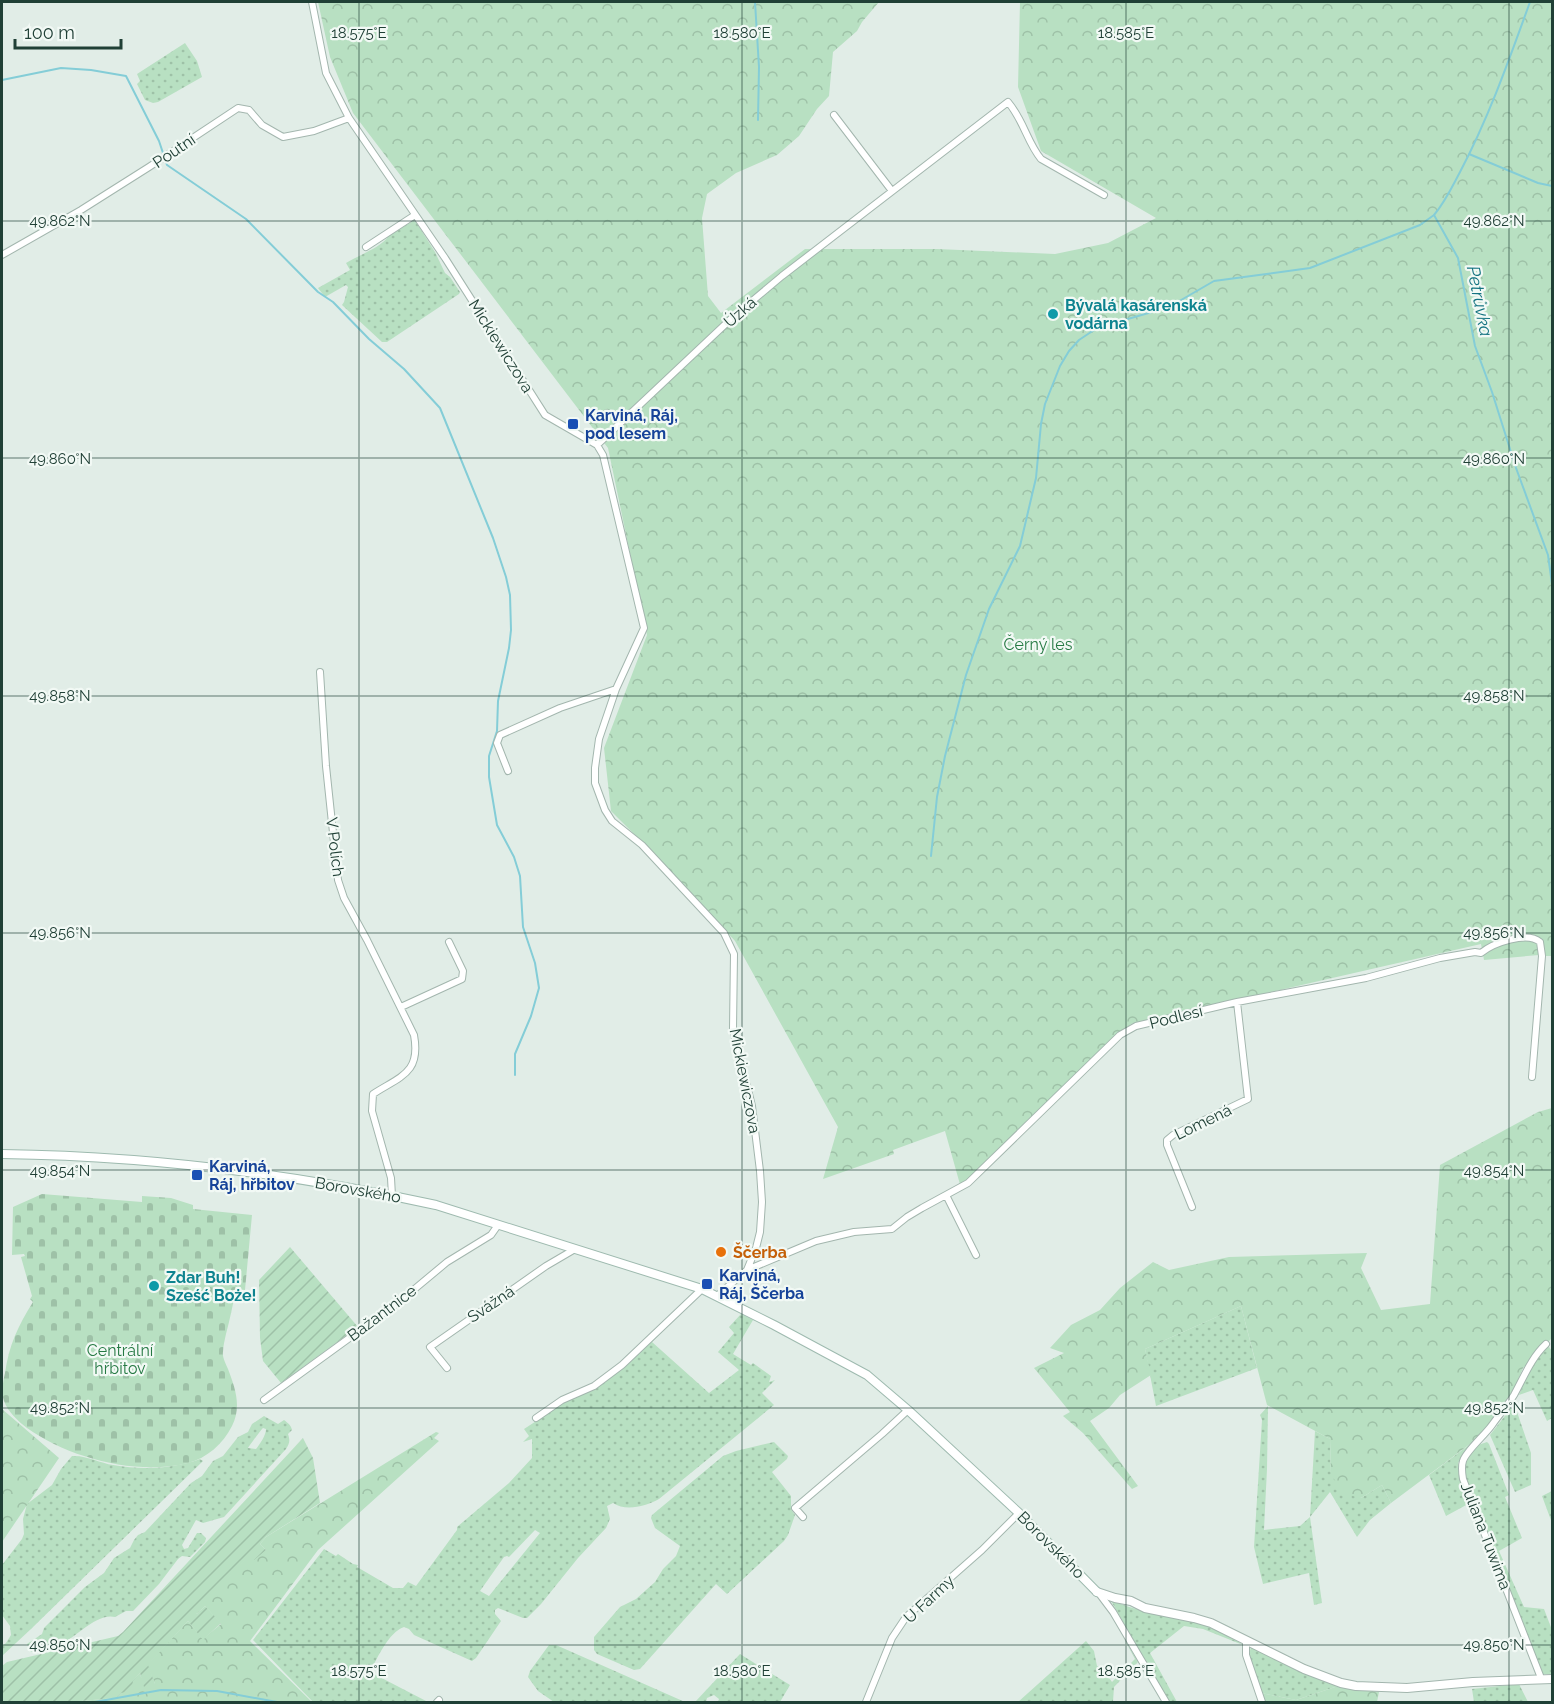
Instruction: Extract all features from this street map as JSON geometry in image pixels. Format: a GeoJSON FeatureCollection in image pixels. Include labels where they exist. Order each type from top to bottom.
{"type":"FeatureCollection","features":[{"type":"Feature","properties":{"kind":"main road","name":"Borovského"},"geometry":{"type":"LineString","coordinates":[[2,1154],[136,1161],[252,1173],[392,1196],[436,1205],[702,1289],[867,1375],[1019,1513],[1097,1592]]}},
{"type":"Feature","properties":{"kind":"street","name":"Mickiewiczova"},"geometry":{"type":"LineString","coordinates":[[312,2],[326,73],[349,118],[445,258],[545,415],[597,445],[603,455],[644,628],[616,689],[598,739],[596,783],[605,810],[612,821],[642,845],[724,933],[734,954],[733,1029],[752,1106],[762,1202],[760,1232],[747,1270],[717,1296]]}},
{"type":"Feature","properties":{"kind":"street","name":"Úzká"},"geometry":{"type":"LineString","coordinates":[[597,445],[734,317],[811,252],[1008,102],[1017,113],[1041,159],[1104,195]]}},
{"type":"Feature","properties":{"kind":"street","name":"Poutní"},"geometry":{"type":"LineString","coordinates":[[2,255],[149,168],[238,108],[249,110],[262,125],[283,137],[315,131],[349,118]]}},
{"type":"Feature","properties":{"kind":"street"},"geometry":{"type":"LineString","coordinates":[[834,115],[892,191]]}},
{"type":"Feature","properties":{"kind":"street"},"geometry":{"type":"LineString","coordinates":[[366,246],[416,215]]}},
{"type":"Feature","properties":{"kind":"street","name":"V Polích"},"geometry":{"type":"LineString","coordinates":[[320,672],[326,766],[338,880],[344,898],[414,1035],[416,1047],[416,1058],[410,1070],[373,1094],[372,1111],[391,1178],[392,1196]]}},
{"type":"Feature","properties":{"kind":"street"},"geometry":{"type":"LineString","coordinates":[[508,771],[497,743],[500,735],[560,708],[616,689]]}},
{"type":"Feature","properties":{"kind":"street","name":"Podlesí"},"geometry":{"type":"LineString","coordinates":[[747,1270],[816,1241],[854,1232],[892,1229],[907,1217],[968,1183],[1120,1035],[1136,1026],[1237,1002],[1366,978],[1440,958],[1481,953],[1489,946],[1523,938],[1535,938],[1540,942],[1542,956],[1532,1077]]}},
{"type":"Feature","properties":{"kind":"street"},"geometry":{"type":"LineString","coordinates":[[400,1007],[462,979],[463,970],[449,942]]}},
{"type":"Feature","properties":{"kind":"street","name":"Lomená"},"geometry":{"type":"LineString","coordinates":[[1192,1207],[1167,1140],[1248,1099],[1237,1002]]}},
{"type":"Feature","properties":{"kind":"street"},"geometry":{"type":"LineString","coordinates":[[946,1195],[976,1255]]}},
{"type":"Feature","properties":{"kind":"street","name":"Bažantnice"},"geometry":{"type":"LineString","coordinates":[[264,1400],[399,1302],[447,1262],[491,1235],[498,1225]]}},
{"type":"Feature","properties":{"kind":"street","name":"Svážná"},"geometry":{"type":"LineString","coordinates":[[447,1368],[430,1347],[546,1266],[575,1249]]}},
{"type":"Feature","properties":{"kind":"street"},"geometry":{"type":"LineString","coordinates":[[536,1419],[562,1400],[594,1386],[622,1365],[702,1289]]}},
{"type":"Feature","properties":{"kind":"street","name":"Juliana Tuwima"},"geometry":{"type":"LineString","coordinates":[[1541,1678],[1461,1471],[1462,1461],[1512,1398],[1528,1367],[1539,1350],[1546,1344]]}},
{"type":"Feature","properties":{"kind":"street"},"geometry":{"type":"LineString","coordinates":[[803,1517],[795,1508],[908,1410]]}},
{"type":"Feature","properties":{"kind":"street","name":"U Farmy"},"geometry":{"type":"LineString","coordinates":[[866,1702],[892,1638],[906,1617],[982,1550],[1019,1513]]}},
{"type":"Feature","properties":{"kind":"street"},"geometry":{"type":"LineString","coordinates":[[1097,1592],[1131,1601],[1145,1608],[1211,1623],[1313,1673],[1356,1686],[1407,1688],[1552,1679]]}},
{"type":"Feature","properties":{"kind":"street","name":"Borovského"},"geometry":{"type":"LineString","coordinates":[[1097,1592],[1109,1607],[1166,1702]]}},
{"type":"Feature","properties":{"kind":"street"},"geometry":{"type":"LineString","coordinates":[[1109,1607],[1115,1598]]}},
{"type":"Feature","properties":{"kind":"street"},"geometry":{"type":"LineString","coordinates":[[1246,1640],[1246,1655],[1262,1702]]}},
{"type":"Feature","properties":{"kind":"green space","name":"Černý les"},"geometry":{"type":"Polygon","coordinates":[[[318,2],[879,2],[857,31],[833,52],[829,96],[799,136],[777,155],[736,173],[707,194],[702,218],[708,296],[721,313],[805,249],[937,249],[1055,254],[1108,243],[1156,218],[1041,151],[1018,87],[1020,2],[1552,2],[1552,956],[1484,960],[1481,944],[1131,1024],[961,1188],[945,1131],[893,1150],[894,1154],[823,1179],[838,1127],[735,941],[611,811],[604,748],[647,635],[608,448],[353,113],[330,57],[318,2]]]}},
{"type":"Feature","properties":{"kind":"green space"},"geometry":{"type":"Polygon","coordinates":[[[185,43],[197,61],[202,77],[158,102],[145,100],[137,84],[140,81],[137,74],[185,43]]]}},
{"type":"Feature","properties":{"kind":"green space"},"geometry":{"type":"Polygon","coordinates":[[[413,221],[416,222],[435,252],[445,273],[460,292],[387,342],[382,342],[342,305],[348,287],[346,285],[325,297],[318,288],[350,270],[346,263],[376,247],[388,236],[413,221]]]}},
{"type":"Feature","properties":{"kind":"green space"},"geometry":{"type":"Polygon","coordinates":[[[1552,1108],[1552,1338],[1523,1368],[1508,1402],[1482,1435],[1391,1503],[1382,1485],[1361,1498],[1345,1494],[1331,1475],[1330,1439],[1267,1405],[1241,1306],[1145,1349],[1151,1375],[1120,1395],[1109,1408],[1090,1421],[1138,1486],[1132,1489],[1083,1433],[1063,1416],[1070,1412],[1034,1368],[1064,1353],[1050,1348],[1071,1325],[1100,1310],[1120,1288],[1153,1262],[1169,1270],[1229,1257],[1367,1253],[1361,1268],[1381,1310],[1430,1304],[1440,1165],[1538,1112],[1552,1108]]]}},
{"type":"Feature","properties":{"kind":"green space","name":"Centrální hřbitov"},"geometry":{"type":"Polygon","coordinates":[[[42,1194],[142,1202],[142,1196],[171,1198],[193,1205],[193,1209],[252,1215],[245,1290],[236,1289],[223,1350],[235,1390],[237,1411],[228,1433],[208,1454],[195,1461],[168,1466],[126,1466],[104,1462],[83,1456],[44,1439],[24,1425],[8,1409],[2,1391],[9,1353],[23,1319],[33,1302],[30,1299],[32,1296],[21,1257],[25,1256],[24,1254],[12,1255],[13,1207],[42,1194]]]}},
{"type":"Feature","properties":{"kind":"green space"},"geometry":{"type":"Polygon","coordinates":[[[290,1247],[358,1327],[281,1383],[263,1361],[260,1338],[259,1280],[290,1247]]]}},
{"type":"Feature","properties":{"kind":"green space"},"geometry":{"type":"Polygon","coordinates":[[[1241,1306],[1257,1368],[1156,1406],[1145,1349],[1241,1306]]]}},
{"type":"Feature","properties":{"kind":"green space"},"geometry":{"type":"Polygon","coordinates":[[[682,1311],[652,1342],[709,1393],[739,1370],[718,1352],[734,1333],[729,1327],[741,1314],[753,1320],[733,1354],[751,1365],[753,1363],[771,1376],[769,1382],[775,1380],[762,1393],[774,1405],[659,1499],[630,1508],[613,1503],[607,1506],[610,1519],[606,1528],[527,1618],[498,1608],[495,1610],[495,1614],[501,1621],[472,1661],[414,1635],[404,1627],[393,1634],[370,1672],[428,1702],[312,1701],[253,1640],[324,1549],[358,1565],[357,1567],[393,1588],[403,1588],[408,1582],[416,1586],[457,1527],[509,1483],[532,1458],[532,1439],[523,1442],[529,1436],[524,1429],[570,1399],[591,1391],[622,1367],[682,1311]],[[535,1530],[509,1557],[504,1557],[480,1591],[489,1596],[540,1533],[535,1530]]]}},
{"type":"Feature","properties":{"kind":"green space"},"geometry":{"type":"Polygon","coordinates":[[[1549,1347],[1552,1351],[1552,1418],[1547,1421],[1533,1390],[1519,1395],[1531,1366],[1542,1348],[1549,1347]]]}},
{"type":"Feature","properties":{"kind":"green space"},"geometry":{"type":"Polygon","coordinates":[[[1268,1406],[1264,1530],[1300,1526],[1310,1517],[1322,1603],[1314,1605],[1309,1573],[1263,1584],[1254,1547],[1262,1420],[1260,1415],[1268,1406]]]}},
{"type":"Feature","properties":{"kind":"green space"},"geometry":{"type":"Polygon","coordinates":[[[1511,1408],[1516,1409],[1531,1453],[1531,1485],[1515,1492],[1490,1435],[1511,1408]]]}},
{"type":"Feature","properties":{"kind":"green space"},"geometry":{"type":"Polygon","coordinates":[[[2,1409],[59,1458],[2,1542],[2,1409]]]}},
{"type":"Feature","properties":{"kind":"green space"},"geometry":{"type":"Polygon","coordinates":[[[264,1416],[278,1424],[284,1420],[292,1430],[288,1434],[288,1445],[224,1517],[203,1523],[196,1520],[182,1545],[184,1549],[188,1548],[197,1533],[201,1533],[206,1538],[205,1542],[190,1557],[182,1556],[178,1559],[159,1584],[133,1611],[126,1611],[115,1617],[101,1618],[58,1646],[31,1652],[27,1644],[42,1634],[44,1628],[85,1587],[104,1573],[114,1558],[130,1548],[138,1535],[145,1532],[191,1483],[202,1476],[213,1461],[223,1456],[238,1437],[248,1432],[252,1424],[264,1416]],[[263,1428],[248,1448],[256,1449],[266,1429],[263,1428]]]}},
{"type":"Feature","properties":{"kind":"green space"},"geometry":{"type":"Polygon","coordinates":[[[1315,1431],[1330,1439],[1331,1474],[1361,1498],[1382,1485],[1391,1503],[1370,1520],[1357,1537],[1330,1492],[1310,1517],[1315,1431]]]}},
{"type":"Feature","properties":{"kind":"green space"},"geometry":{"type":"Polygon","coordinates":[[[436,1432],[439,1433],[434,1438],[439,1441],[318,1550],[250,1641],[312,1702],[69,1702],[116,1698],[140,1673],[141,1677],[155,1684],[147,1665],[188,1621],[203,1639],[221,1624],[205,1606],[197,1614],[195,1613],[249,1555],[266,1550],[260,1544],[266,1537],[436,1432]]]}},
{"type":"Feature","properties":{"kind":"green space"},"geometry":{"type":"Polygon","coordinates":[[[303,1438],[313,1458],[320,1503],[266,1537],[260,1544],[266,1550],[254,1560],[249,1556],[196,1613],[205,1606],[221,1623],[203,1640],[188,1621],[148,1665],[155,1684],[144,1687],[140,1673],[132,1682],[135,1690],[121,1693],[116,1698],[69,1702],[2,1702],[2,1666],[7,1662],[118,1636],[123,1632],[303,1438]]]}},
{"type":"Feature","properties":{"kind":"green space"},"geometry":{"type":"Polygon","coordinates":[[[774,1442],[788,1456],[772,1472],[791,1496],[791,1509],[795,1515],[784,1541],[727,1594],[716,1584],[640,1669],[634,1670],[597,1654],[594,1650],[594,1637],[620,1607],[636,1599],[655,1582],[663,1569],[676,1556],[680,1546],[655,1528],[652,1515],[723,1456],[774,1442]]]}},
{"type":"Feature","properties":{"kind":"green space"},"geometry":{"type":"Polygon","coordinates":[[[1473,1442],[1458,1463],[1459,1476],[1468,1504],[1446,1516],[1429,1475],[1473,1442]]]}},
{"type":"Feature","properties":{"kind":"green space"},"geometry":{"type":"Polygon","coordinates":[[[1487,1442],[1509,1495],[1505,1497],[1522,1538],[1499,1551],[1524,1607],[1544,1609],[1552,1630],[1552,1674],[1543,1674],[1465,1475],[1464,1462],[1478,1445],[1487,1442]]]}},
{"type":"Feature","properties":{"kind":"green space"},"geometry":{"type":"Polygon","coordinates":[[[72,1456],[135,1468],[168,1467],[200,1459],[203,1461],[2,1656],[2,1646],[11,1635],[10,1626],[2,1615],[2,1565],[22,1539],[23,1519],[27,1504],[52,1485],[72,1456]]]}},
{"type":"Feature","properties":{"kind":"green space"},"geometry":{"type":"Polygon","coordinates":[[[1552,1491],[1552,1523],[1542,1496],[1552,1491]]]}},
{"type":"Feature","properties":{"kind":"green space"},"geometry":{"type":"Polygon","coordinates":[[[1110,1599],[1138,1610],[1202,1624],[1243,1645],[1203,1629],[1184,1626],[1150,1653],[1177,1702],[1169,1702],[1110,1599]]]}},
{"type":"Feature","properties":{"kind":"green space"},"geometry":{"type":"Polygon","coordinates":[[[1123,1637],[1138,1662],[1114,1687],[1113,1702],[1018,1702],[1086,1641],[1094,1651],[1097,1666],[1103,1669],[1112,1682],[1135,1659],[1123,1637]]]}},
{"type":"Feature","properties":{"kind":"green space"},"geometry":{"type":"Polygon","coordinates":[[[549,1645],[556,1645],[685,1702],[554,1702],[538,1691],[528,1677],[549,1645]]]}},
{"type":"Feature","properties":{"kind":"green space"},"geometry":{"type":"Polygon","coordinates":[[[1251,1647],[1296,1670],[1338,1686],[1296,1700],[1261,1693],[1249,1654],[1251,1647]]]}},
{"type":"Feature","properties":{"kind":"green space"},"geometry":{"type":"Polygon","coordinates":[[[740,1654],[790,1685],[780,1702],[718,1702],[719,1699],[714,1695],[707,1698],[706,1702],[695,1702],[740,1654]]]}},
{"type":"Feature","properties":{"kind":"green space"},"geometry":{"type":"Polygon","coordinates":[[[1519,1684],[1528,1702],[1474,1702],[1472,1689],[1519,1684]]]}},
{"type":"Feature","properties":{"kind":"green space"},"geometry":{"type":"Polygon","coordinates":[[[1338,1686],[1379,1692],[1377,1702],[1265,1702],[1261,1693],[1296,1700],[1338,1686]]]}},
{"type":"Feature","properties":{"kind":"waterway"},"geometry":{"type":"LineString","coordinates":[[755,2],[759,67],[758,120]]}},
{"type":"Feature","properties":{"kind":"waterway","name":"Petrůvka"},"geometry":{"type":"LineString","coordinates":[[1530,2],[1480,130],[1451,189],[1434,215],[1458,258],[1475,346],[1548,555],[1552,584]]}},
{"type":"Feature","properties":{"kind":"waterway"},"geometry":{"type":"LineString","coordinates":[[2,80],[61,68],[126,76],[159,141],[167,165],[246,219],[318,292],[333,302],[369,339],[404,369],[440,408],[493,538],[510,595],[509,648],[498,701],[497,731],[489,756],[489,777],[497,825],[514,857],[520,876],[523,927],[535,963],[539,988],[531,1016],[515,1054],[515,1075]]}},
{"type":"Feature","properties":{"kind":"waterway"},"geometry":{"type":"LineString","coordinates":[[1469,154],[1538,183],[1552,186]]}},
{"type":"Feature","properties":{"kind":"waterway"},"geometry":{"type":"LineString","coordinates":[[931,856],[937,797],[966,675],[989,609],[1020,546],[1036,478],[1045,404],[1060,366],[1069,351],[1079,340],[1097,328],[1169,307],[1214,281],[1310,268],[1420,225],[1434,215]]}},
{"type":"Feature","properties":{"kind":"waterway"},"geometry":{"type":"LineString","coordinates":[[95,1702],[161,1690],[217,1691],[277,1702]]}},
{"type":"Feature","properties":{"kind":"place","name":"Bývalá kasárenská vodárna"},"geometry":{"type":"Point","coordinates":[1053,314]}},
{"type":"Feature","properties":{"kind":"place","name":"Karviná, Ráj, pod lesem"},"geometry":{"type":"Point","coordinates":[573,424]}},
{"type":"Feature","properties":{"kind":"place","name":"Karviná, Ráj, hřbitov"},"geometry":{"type":"Point","coordinates":[197,1175]}},
{"type":"Feature","properties":{"kind":"place","name":"Ščerba"},"geometry":{"type":"Point","coordinates":[721,1252]}},
{"type":"Feature","properties":{"kind":"place","name":"Karviná, Ráj, Ščerba"},"geometry":{"type":"Point","coordinates":[707,1284]}},
{"type":"Feature","properties":{"kind":"place","name":"Zdar Buh! Sześć Boże!"},"geometry":{"type":"Point","coordinates":[154,1286]}}]}
